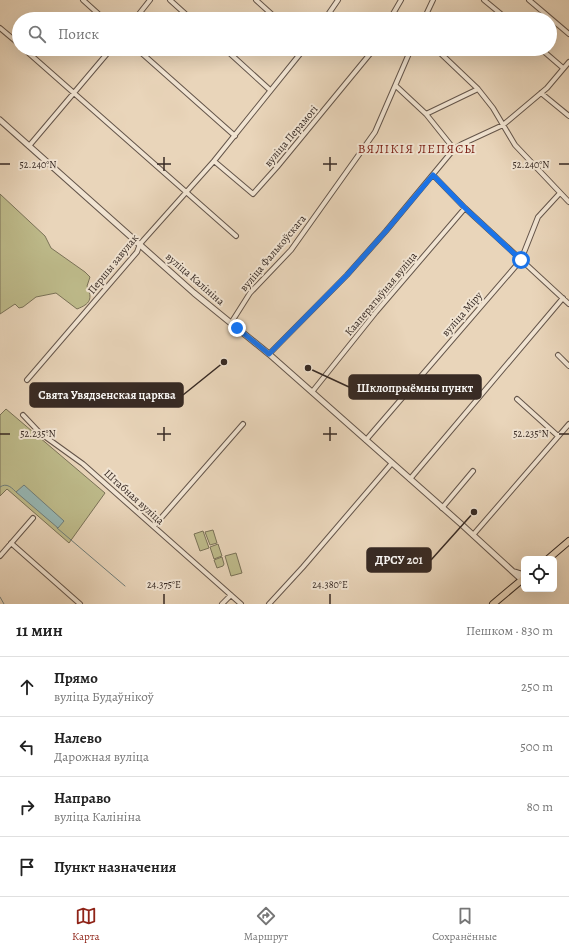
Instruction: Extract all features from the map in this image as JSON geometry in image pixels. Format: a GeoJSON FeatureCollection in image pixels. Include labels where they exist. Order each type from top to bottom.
{"type":"FeatureCollection","features":[{"type":"Feature","properties":{"kind":"main road"},"geometry":{"type":"LineString","coordinates":[[552,556],[569,541]]}},
{"type":"Feature","properties":{"kind":"main road"},"geometry":{"type":"LineString","coordinates":[[493,604],[521,580]]}},
{"type":"Feature","properties":{"kind":"street"},"geometry":{"type":"LineString","coordinates":[[83,0],[96,12]]}},
{"type":"Feature","properties":{"kind":"street"},"geometry":{"type":"LineString","coordinates":[[141,12],[150,0]]}},
{"type":"Feature","properties":{"kind":"street"},"geometry":{"type":"LineString","coordinates":[[170,0],[183,12]]}},
{"type":"Feature","properties":{"kind":"street"},"geometry":{"type":"LineString","coordinates":[[256,0],[269,12]]}},
{"type":"Feature","properties":{"kind":"street"},"geometry":{"type":"LineString","coordinates":[[330,12],[338,0]]}},
{"type":"Feature","properties":{"kind":"street"},"geometry":{"type":"LineString","coordinates":[[394,12],[401,0]]}},
{"type":"Feature","properties":{"kind":"street"},"geometry":{"type":"LineString","coordinates":[[427,12],[433,0]]}},
{"type":"Feature","properties":{"kind":"street"},"geometry":{"type":"LineString","coordinates":[[484,0],[499,12]]}},
{"type":"Feature","properties":{"kind":"street"},"geometry":{"type":"LineString","coordinates":[[529,0],[543,12]]}},
{"type":"Feature","properties":{"kind":"street"},"geometry":{"type":"LineString","coordinates":[[557,24],[569,34]]}},
{"type":"Feature","properties":{"kind":"street"},"geometry":{"type":"LineString","coordinates":[[0,28],[12,38]]}},
{"type":"Feature","properties":{"kind":"street"},"geometry":{"type":"LineString","coordinates":[[32,56],[236,236]]}},
{"type":"Feature","properties":{"kind":"street"},"geometry":{"type":"LineString","coordinates":[[29,146],[105,56]]}},
{"type":"Feature","properties":{"kind":"street"},"geometry":{"type":"LineString","coordinates":[[146,56],[235,136]]}},
{"type":"Feature","properties":{"kind":"street"},"geometry":{"type":"LineString","coordinates":[[232,56],[270,90]]}},
{"type":"Feature","properties":{"kind":"street","name":"Першы завулак"},"geometry":{"type":"LineString","coordinates":[[28,380],[137,252],[140,244],[235,136],[298,56]]}},
{"type":"Feature","properties":{"kind":"street","name":"вуліца Перамогі"},"geometry":{"type":"LineString","coordinates":[[214,161],[253,194],[368,56]]}},
{"type":"Feature","properties":{"kind":"street","name":"вуліца Фалькоўскага"},"geometry":{"type":"LineString","coordinates":[[231,323],[250,293],[291,250],[374,132],[409,56]]}},
{"type":"Feature","properties":{"kind":"street"},"geometry":{"type":"LineString","coordinates":[[443,56],[478,89],[493,108],[515,145],[569,202]]}},
{"type":"Feature","properties":{"kind":"street"},"geometry":{"type":"LineString","coordinates":[[549,56],[563,68]]}},
{"type":"Feature","properties":{"kind":"street"},"geometry":{"type":"LineString","coordinates":[[269,354],[347,275],[454,150],[462,144],[503,125],[541,93],[569,62]]}},
{"type":"Feature","properties":{"kind":"street"},"geometry":{"type":"LineString","coordinates":[[396,86],[426,114],[454,150]]}},
{"type":"Feature","properties":{"kind":"street"},"geometry":{"type":"LineString","coordinates":[[426,114],[478,89]]}},
{"type":"Feature","properties":{"kind":"street"},"geometry":{"type":"LineString","coordinates":[[541,93],[569,116]]}},
{"type":"Feature","properties":{"kind":"street","name":"вуліца Калініна"},"geometry":{"type":"LineString","coordinates":[[0,120],[194,293],[269,354],[512,571],[521,577]]}},
{"type":"Feature","properties":{"kind":"street"},"geometry":{"type":"LineString","coordinates":[[433,175],[465,208],[569,304]]}},
{"type":"Feature","properties":{"kind":"street","name":"вуліца Міру"},"geometry":{"type":"LineString","coordinates":[[366,440],[521,260],[538,217],[560,193]]}},
{"type":"Feature","properties":{"kind":"street","name":"Кааператыўная вуліца"},"geometry":{"type":"LineString","coordinates":[[312,392],[371,318],[465,208]]}},
{"type":"Feature","properties":{"kind":"street"},"geometry":{"type":"LineString","coordinates":[[410,479],[563,298]]}},
{"type":"Feature","properties":{"kind":"street"},"geometry":{"type":"LineString","coordinates":[[558,355],[569,366]]}},
{"type":"Feature","properties":{"kind":"street"},"geometry":{"type":"LineString","coordinates":[[517,399],[558,436]]}},
{"type":"Feature","properties":{"kind":"street","name":"Штабная вуліца"},"geometry":{"type":"LineString","coordinates":[[23,415],[40,433],[84,464],[241,604]]}},
{"type":"Feature","properties":{"kind":"street"},"geometry":{"type":"LineString","coordinates":[[154,526],[243,424]]}},
{"type":"Feature","properties":{"kind":"street"},"geometry":{"type":"LineString","coordinates":[[473,535],[569,424]]}},
{"type":"Feature","properties":{"kind":"street"},"geometry":{"type":"LineString","coordinates":[[269,604],[303,567],[392,463]]}},
{"type":"Feature","properties":{"kind":"street"},"geometry":{"type":"LineString","coordinates":[[442,508],[473,471]]}},
{"type":"Feature","properties":{"kind":"street"},"geometry":{"type":"LineString","coordinates":[[0,556],[33,518]]}},
{"type":"Feature","properties":{"kind":"street"},"geometry":{"type":"LineString","coordinates":[[11,543],[80,604]]}},
{"type":"Feature","properties":{"kind":"street"},"geometry":{"type":"LineString","coordinates":[[512,571],[516,578],[513,587]]}},
{"type":"Feature","properties":{"kind":"street"},"geometry":{"type":"LineString","coordinates":[[222,604],[231,595]]}},
{"type":"Feature","properties":{"kind":"shaded area"},"geometry":{"type":"Polygon","coordinates":[[[0,194],[45,236],[51,248],[90,277],[87,286],[90,298],[85,305],[77,309],[56,293],[36,297],[23,307],[19,308],[15,304],[0,314],[0,194]]]}},
{"type":"Feature","properties":{"kind":"shaded area"},"geometry":{"type":"Polygon","coordinates":[[[6,409],[105,493],[69,543],[7,489],[0,496],[0,415],[6,409]]]}},
{"type":"Feature","properties":{"kind":"shaded area"},"geometry":{"type":"Polygon","coordinates":[[[213,530],[217,543],[210,545],[205,532],[213,530]]]}},
{"type":"Feature","properties":{"kind":"shaded area"},"geometry":{"type":"Polygon","coordinates":[[[203,531],[209,548],[200,551],[194,534],[203,531]]]}},
{"type":"Feature","properties":{"kind":"shaded area"},"geometry":{"type":"Polygon","coordinates":[[[218,544],[222,556],[214,559],[210,547],[218,544]]]}},
{"type":"Feature","properties":{"kind":"shaded area"},"geometry":{"type":"Polygon","coordinates":[[[236,553],[242,573],[231,576],[225,556],[236,553]]]}},
{"type":"Feature","properties":{"kind":"shaded area"},"geometry":{"type":"Polygon","coordinates":[[[222,557],[224,564],[223,566],[217,568],[214,560],[222,557]]]}},
{"type":"Feature","properties":{"kind":"water"},"geometry":{"type":"Polygon","coordinates":[[[24,485],[64,521],[58,528],[16,492],[24,485]]]}},
{"type":"Feature","properties":{"kind":"waterway"},"geometry":{"type":"LineString","coordinates":[[0,487],[7,485],[17,493]]}},
{"type":"Feature","properties":{"kind":"waterway"},"geometry":{"type":"LineString","coordinates":[[57,528],[125,586]]}},
{"type":"Feature","properties":{"kind":"waterway"},"geometry":{"type":"LineString","coordinates":[[0,597],[4,604]]}},
{"type":"Feature","properties":{"kind":"place","name":"Свята Увядзенская царква"},"geometry":{"type":"Point","coordinates":[224,362]}},
{"type":"Feature","properties":{"kind":"place","name":"Шклопрыёмны пункт"},"geometry":{"type":"Point","coordinates":[308,368]}},
{"type":"Feature","properties":{"kind":"place","name":"ДРСУ 201"},"geometry":{"type":"Point","coordinates":[474,512]}},
{"type":"Feature","properties":{"kind":"district","name":"ВЯЛІКІЯ ЛЕПЯСЫ"},"geometry":{"type":"Point","coordinates":[417,148]}},
{"type":"Feature","properties":{"kind":"route"},"geometry":{"type":"LineString","coordinates":[[237,328],[269,354],[347,275],[433,175],[465,208],[521,260]]}}]}
